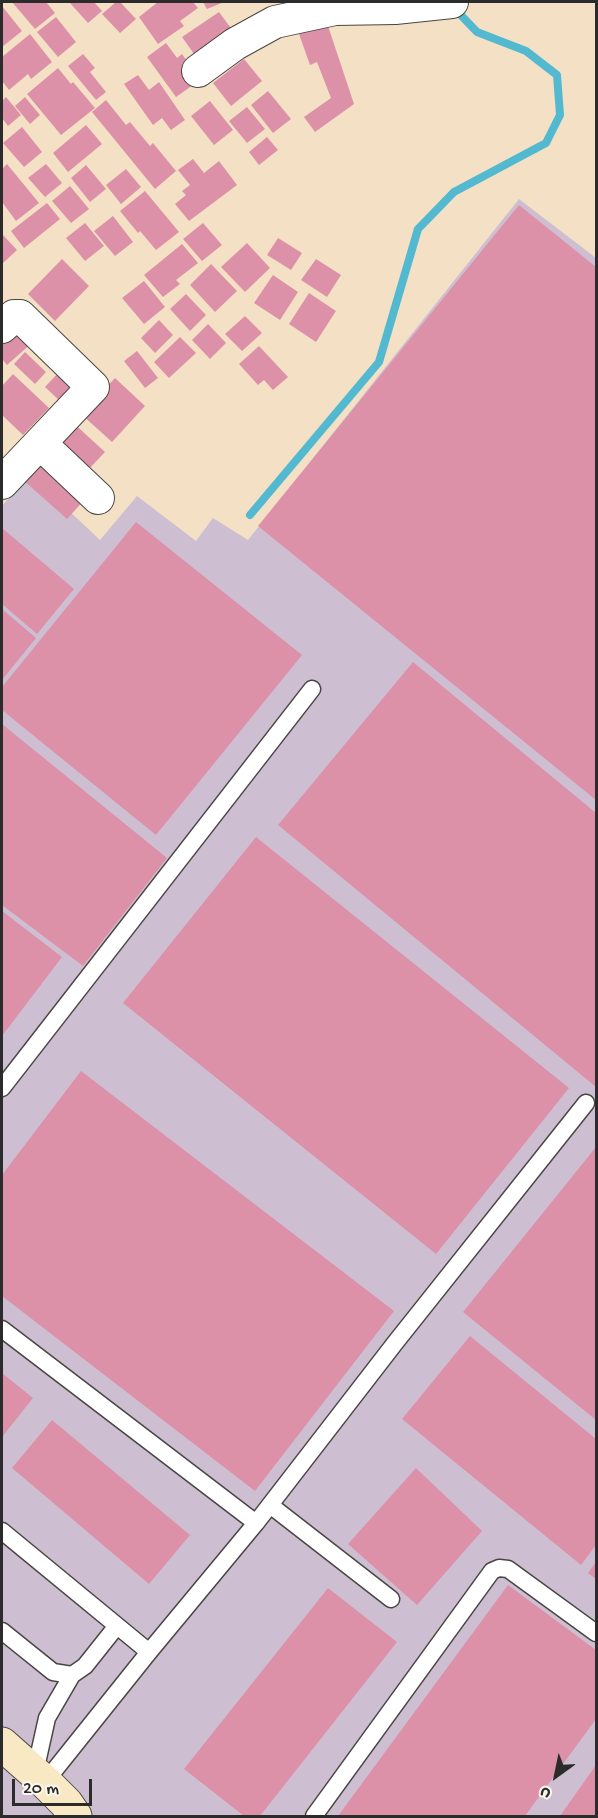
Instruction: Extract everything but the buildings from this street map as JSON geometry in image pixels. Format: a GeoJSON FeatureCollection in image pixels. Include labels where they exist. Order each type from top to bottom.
{"type":"FeatureCollection","features":[{"type":"Feature","properties":{"kind":"main road"},"geometry":{"type":"LineString","coordinates":[[4,1751],[40,1777],[66,1803],[75,1816]]}},
{"type":"Feature","properties":{"kind":"street"},"geometry":{"type":"LineString","coordinates":[[198,71],[235,44],[275,22],[335,9],[395,8],[445,3]]}},
{"type":"Feature","properties":{"kind":"street"},"geometry":{"type":"LineString","coordinates":[[2,327],[14,316],[20,316],[93,387],[2,483]]}},
{"type":"Feature","properties":{"kind":"street"},"geometry":{"type":"LineString","coordinates":[[41,444],[98,498]]}},
{"type":"Feature","properties":{"kind":"lane"},"geometry":{"type":"LineString","coordinates":[[2,1088],[312,689]]}},
{"type":"Feature","properties":{"kind":"lane"},"geometry":{"type":"LineString","coordinates":[[40,1777],[149,1652],[256,1523],[395,1343],[586,1103]]}},
{"type":"Feature","properties":{"kind":"lane"},"geometry":{"type":"LineString","coordinates":[[2,1329],[256,1523]]}},
{"type":"Feature","properties":{"kind":"lane"},"geometry":{"type":"LineString","coordinates":[[270,1505],[391,1599]]}},
{"type":"Feature","properties":{"kind":"lane"},"geometry":{"type":"LineString","coordinates":[[2,1532],[149,1652]]}},
{"type":"Feature","properties":{"kind":"lane"},"geometry":{"type":"LineString","coordinates":[[314,1816],[492,1571],[499,1568],[508,1569],[597,1633]]}},
{"type":"Feature","properties":{"kind":"lane"},"geometry":{"type":"LineString","coordinates":[[40,1777],[47,1718],[72,1675],[85,1666],[116,1627]]}},
{"type":"Feature","properties":{"kind":"lane"},"geometry":{"type":"LineString","coordinates":[[2,1631],[53,1672],[72,1675]]}},
{"type":"Feature","properties":{"kind":"shaded area"},"geometry":{"type":"Polygon","coordinates":[[[519,199],[596,258],[596,1816],[2,1816],[2,506],[30,474],[100,540],[137,496],[196,541],[213,518],[248,540],[519,199]]]}},
{"type":"Feature","properties":{"kind":"waterway"},"geometry":{"type":"LineString","coordinates":[[250,515],[379,362],[418,229],[454,192],[546,143],[560,115],[557,75],[526,51],[477,32],[454,8]]}}]}
